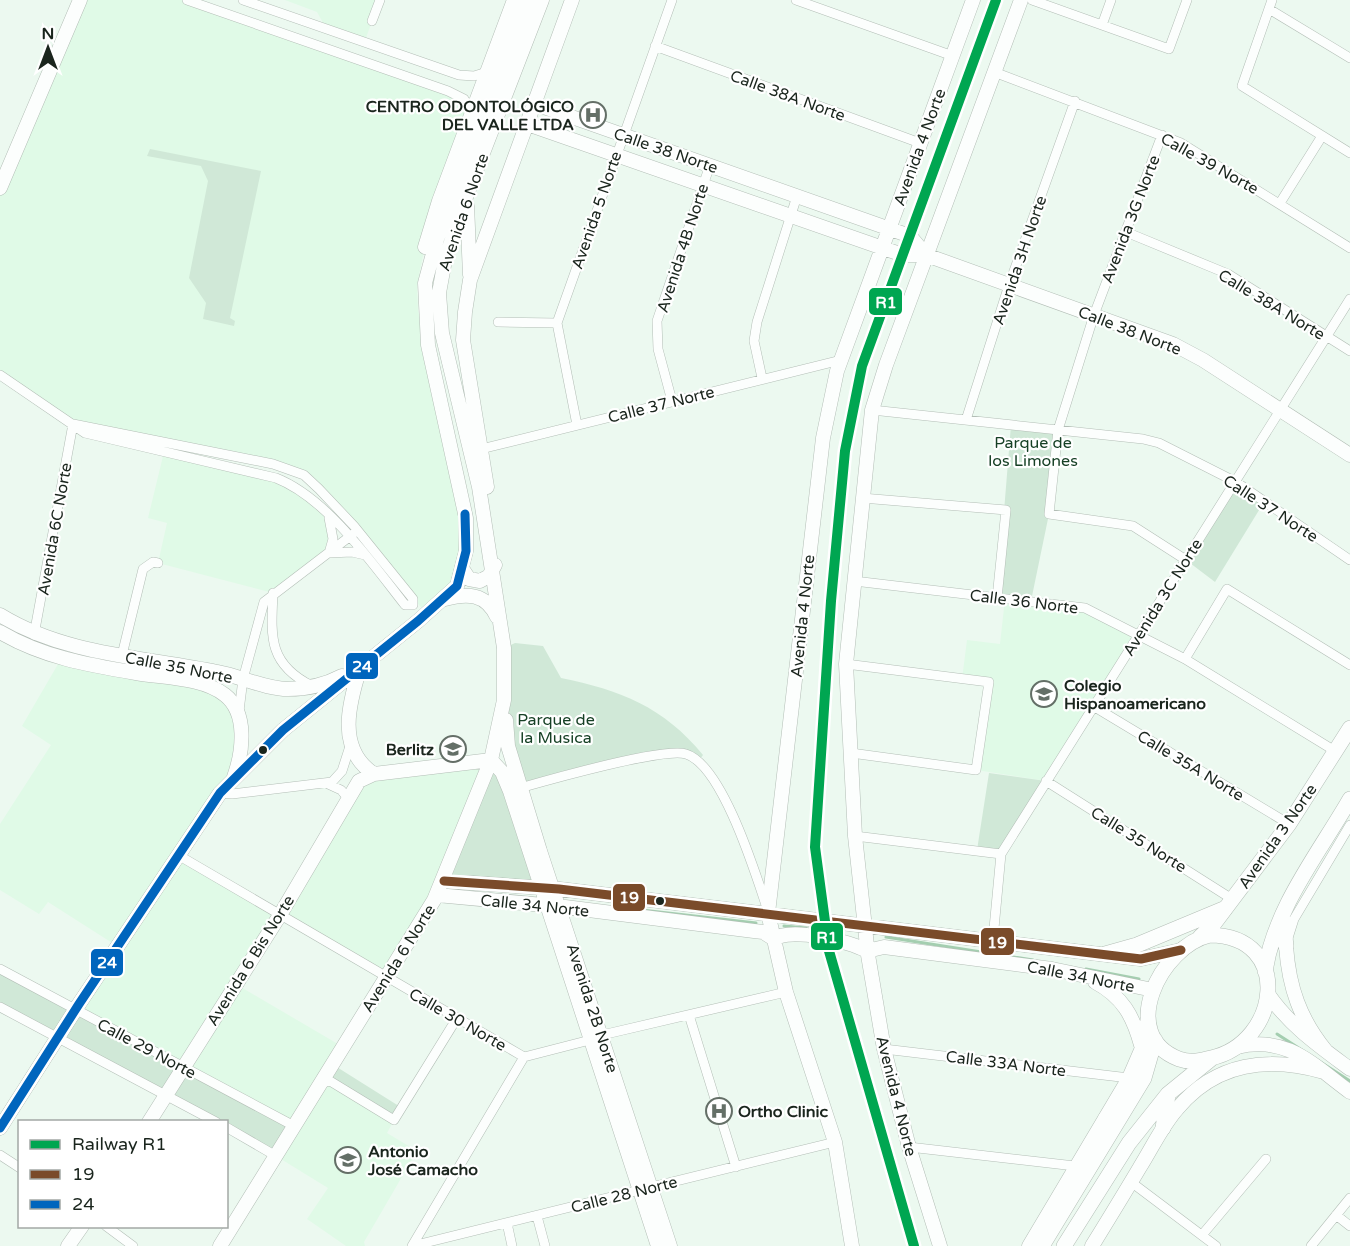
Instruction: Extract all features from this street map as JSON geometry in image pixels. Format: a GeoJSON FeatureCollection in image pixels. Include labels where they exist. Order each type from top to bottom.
{"type":"FeatureCollection","features":[{"type":"Feature","properties":{"kind":"main road","name":"Avenida 3 Norte"},"geometry":{"type":"LineString","coordinates":[[1197,939],[1229,903],[1289,824],[1350,728]]}},
{"type":"Feature","properties":{"kind":"main road"},"geometry":{"type":"LineString","coordinates":[[1149,1044],[1179,1059],[1192,1061],[1211,1058],[1237,1047],[1256,1028],[1262,1017],[1268,994],[1265,970],[1271,943],[1283,914],[1342,834],[1350,799]]}},
{"type":"Feature","properties":{"kind":"main road"},"geometry":{"type":"LineString","coordinates":[[1105,954],[1137,945],[1229,903]]}},
{"type":"Feature","properties":{"kind":"main road"},"geometry":{"type":"LineString","coordinates":[[1283,914],[1286,946]]}},
{"type":"Feature","properties":{"kind":"main road"},"geometry":{"type":"LineString","coordinates":[[1042,1246],[1112,1134],[1148,1069],[1149,1016],[1153,990],[1161,972],[1181,950],[1197,939],[1219,935],[1242,940],[1254,949],[1265,970]]}},
{"type":"Feature","properties":{"kind":"main road"},"geometry":{"type":"LineString","coordinates":[[1064,1246],[1129,1143],[1168,1094],[1211,1058]]}},
{"type":"Feature","properties":{"kind":"main road"},"geometry":{"type":"LineString","coordinates":[[1106,1118],[1134,1094]]}},
{"type":"Feature","properties":{"kind":"main road"},"geometry":{"type":"LineString","coordinates":[[1163,1128],[1168,1094]]}},
{"type":"Feature","properties":{"kind":"street"},"geometry":{"type":"LineString","coordinates":[[0,188],[80,0]]}},
{"type":"Feature","properties":{"kind":"street"},"geometry":{"type":"LineString","coordinates":[[187,0],[459,96],[467,103],[471,113]]}},
{"type":"Feature","properties":{"kind":"street"},"geometry":{"type":"LineString","coordinates":[[243,0],[459,75],[474,76],[487,72]]}},
{"type":"Feature","properties":{"kind":"street"},"geometry":{"type":"LineString","coordinates":[[372,21],[380,0]]}},
{"type":"Feature","properties":{"kind":"street","name":"Avenida 6 Norte"},"geometry":{"type":"LineString","coordinates":[[443,599],[457,586],[463,570],[466,536],[464,508],[426,334],[417,303],[420,267],[439,201],[514,0]]}},
{"type":"Feature","properties":{"kind":"street","name":"Avenida 6 Norte"},"geometry":{"type":"LineString","coordinates":[[426,334],[424,292],[430,259],[528,0]]}},
{"type":"Feature","properties":{"kind":"street","name":"Avenida 6 Norte"},"geometry":{"type":"LineString","coordinates":[[220,1246],[326,1078],[437,895],[491,760],[504,700],[504,648],[479,487],[441,333],[439,313],[442,269],[466,197],[542,0]]}},
{"type":"Feature","properties":{"kind":"street","name":"Avenida 6 Norte"},"geometry":{"type":"LineString","coordinates":[[492,572],[496,562],[497,542],[463,339],[470,280],[572,0]]}},
{"type":"Feature","properties":{"kind":"street","name":"Avenida 5 Norte"},"geometry":{"type":"LineString","coordinates":[[557,323],[672,0]]}},
{"type":"Feature","properties":{"kind":"street"},"geometry":{"type":"LineString","coordinates":[[796,0],[952,56]]}},
{"type":"Feature","properties":{"kind":"street","name":"Avenida 4 Norte"},"geometry":{"type":"LineString","coordinates":[[852,1246],[835,1142],[786,992],[768,913],[823,438],[841,360],[973,0]]}},
{"type":"Feature","properties":{"kind":"street","name":"Avenida 4 Norte"},"geometry":{"type":"LineString","coordinates":[[940,1246],[909,1146],[884,1048],[867,951],[855,836],[846,664],[872,410],[886,365],[1021,0]]}},
{"type":"Feature","properties":{"kind":"street"},"geometry":{"type":"LineString","coordinates":[[1032,0],[1169,49],[1187,0]]}},
{"type":"Feature","properties":{"kind":"street"},"geometry":{"type":"LineString","coordinates":[[1102,25],[1111,0]]}},
{"type":"Feature","properties":{"kind":"street"},"geometry":{"type":"LineString","coordinates":[[1350,58],[1270,4],[1242,86],[1350,153]]}},
{"type":"Feature","properties":{"kind":"street"},"geometry":{"type":"LineString","coordinates":[[319,46],[329,41],[327,30]]}},
{"type":"Feature","properties":{"kind":"street"},"geometry":{"type":"LineString","coordinates":[[340,53],[334,46],[334,42],[339,37],[346,37]]}},
{"type":"Feature","properties":{"kind":"street","name":"Calle 38A Norte"},"geometry":{"type":"LineString","coordinates":[[655,46],[921,143]]}},
{"type":"Feature","properties":{"kind":"street","name":"Calle 39 Norte"},"geometry":{"type":"LineString","coordinates":[[994,72],[1181,143],[1350,248]]}},
{"type":"Feature","properties":{"kind":"street","name":"Avenida 3H Norte"},"geometry":{"type":"LineString","coordinates":[[966,420],[1009,285],[1076,102]]}},
{"type":"Feature","properties":{"kind":"street","name":"Calle 38 Norte"},"geometry":{"type":"LineString","coordinates":[[535,104],[910,236],[926,255]]}},
{"type":"Feature","properties":{"kind":"street","name":"Calle 38 Norte"},"geometry":{"type":"LineString","coordinates":[[528,124],[903,255],[926,255],[1173,344],[1203,360],[1350,455]]}},
{"type":"Feature","properties":{"kind":"street","name":"Avenida 3G Norte"},"geometry":{"type":"LineString","coordinates":[[1162,135],[1094,315],[1058,430],[1049,512],[1133,526],[1186,560]]}},
{"type":"Feature","properties":{"kind":"street"},"geometry":{"type":"LineString","coordinates":[[1280,203],[1322,136]]}},
{"type":"Feature","properties":{"kind":"street","name":"Avenida 4B Norte"},"geometry":{"type":"LineString","coordinates":[[672,401],[658,349],[657,321],[710,165]]}},
{"type":"Feature","properties":{"kind":"street"},"geometry":{"type":"LineString","coordinates":[[762,378],[754,340],[757,322],[797,196]]}},
{"type":"Feature","properties":{"kind":"street"},"geometry":{"type":"LineString","coordinates":[[466,197],[470,280]]}},
{"type":"Feature","properties":{"kind":"street","name":"Calle 38A Norte"},"geometry":{"type":"LineString","coordinates":[[1126,232],[1228,274],[1350,351]]}},
{"type":"Feature","properties":{"kind":"street","name":"Avenida 3C Norte"},"geometry":{"type":"LineString","coordinates":[[993,939],[1001,854],[1350,299]]}},
{"type":"Feature","properties":{"kind":"street"},"geometry":{"type":"LineString","coordinates":[[498,322],[557,323],[577,425]]}},
{"type":"Feature","properties":{"kind":"street","name":"Calle 37 Norte"},"geometry":{"type":"LineString","coordinates":[[482,449],[841,360]]}},
{"type":"Feature","properties":{"kind":"street"},"geometry":{"type":"LineString","coordinates":[[0,375],[85,433],[276,478],[296,488],[367,555],[405,605],[413,605],[413,599],[357,530],[320,489],[304,475],[292,469],[73,424]]}},
{"type":"Feature","properties":{"kind":"street","name":"Calle 37 Norte"},"geometry":{"type":"LineString","coordinates":[[872,410],[1143,439],[1159,443],[1236,482],[1350,560]]}},
{"type":"Feature","properties":{"kind":"street","name":"Avenida 6C Norte"},"geometry":{"type":"LineString","coordinates":[[34,635],[73,424]]}},
{"type":"Feature","properties":{"kind":"street"},"geometry":{"type":"LineString","coordinates":[[479,487],[485,473]]}},
{"type":"Feature","properties":{"kind":"street"},"geometry":{"type":"LineString","coordinates":[[862,498],[1006,510],[997,598]]}},
{"type":"Feature","properties":{"kind":"street"},"geometry":{"type":"LineString","coordinates":[[327,515],[333,538],[329,554]]}},
{"type":"Feature","properties":{"kind":"street"},"geometry":{"type":"LineString","coordinates":[[233,779],[241,749],[239,711],[243,679],[260,608],[273,594],[329,554],[357,530]]}},
{"type":"Feature","properties":{"kind":"street"},"geometry":{"type":"LineString","coordinates":[[329,554],[352,552],[367,555]]}},
{"type":"Feature","properties":{"kind":"street"},"geometry":{"type":"LineString","coordinates":[[122,655],[143,569],[153,562],[158,563]]}},
{"type":"Feature","properties":{"kind":"street"},"geometry":{"type":"LineString","coordinates":[[463,570],[469,579],[480,581],[492,572]]}},
{"type":"Feature","properties":{"kind":"street","name":"Calle 36 Norte"},"geometry":{"type":"LineString","coordinates":[[854,581],[1085,608],[1139,633],[1185,659],[1335,751]]}},
{"type":"Feature","properties":{"kind":"street"},"geometry":{"type":"LineString","coordinates":[[1185,659],[1227,589],[1350,665]]}},
{"type":"Feature","properties":{"kind":"street"},"geometry":{"type":"LineString","coordinates":[[273,594],[271,630],[278,658],[286,670],[314,687]]}},
{"type":"Feature","properties":{"kind":"street"},"geometry":{"type":"LineString","coordinates":[[0,1128],[178,855],[220,793],[233,779],[283,730],[443,599],[466,594],[482,599],[494,610],[500,627]]}},
{"type":"Feature","properties":{"kind":"street","name":"Calle 35 Norte"},"geometry":{"type":"LineString","coordinates":[[0,615],[34,635],[68,646],[220,672],[285,689],[314,687],[360,668]]}},
{"type":"Feature","properties":{"kind":"street","name":"Calle 35 Norte"},"geometry":{"type":"LineString","coordinates":[[0,632],[21,644],[62,659],[208,686],[225,696],[239,711]]}},
{"type":"Feature","properties":{"kind":"street"},"geometry":{"type":"LineString","coordinates":[[846,664],[989,682],[976,771],[851,753]]}},
{"type":"Feature","properties":{"kind":"street"},"geometry":{"type":"LineString","coordinates":[[360,668],[348,710],[351,743],[361,763],[374,774],[491,760]]}},
{"type":"Feature","properties":{"kind":"street","name":"Avenida 2B Norte"},"geometry":{"type":"LineString","coordinates":[[504,700],[508,746],[546,888]]}},
{"type":"Feature","properties":{"kind":"street","name":"Calle 35A Norte"},"geometry":{"type":"LineString","coordinates":[[1094,706],[1289,824]]}},
{"type":"Feature","properties":{"kind":"street"},"geometry":{"type":"LineString","coordinates":[[328,784],[341,774],[351,743]]}},
{"type":"Feature","properties":{"kind":"street"},"geometry":{"type":"LineString","coordinates":[[520,788],[659,754],[685,753],[697,759],[706,768],[727,801],[768,913]]}},
{"type":"Feature","properties":{"kind":"street","name":"Avenida 2B Norte"},"geometry":{"type":"LineString","coordinates":[[491,760],[501,772],[510,791],[553,906],[645,1189],[658,1246]]}},
{"type":"Feature","properties":{"kind":"street","name":"Avenida 6 Bis Norte"},"geometry":{"type":"LineString","coordinates":[[150,1120],[280,915],[359,781],[374,774]]}},
{"type":"Feature","properties":{"kind":"street","name":"Calle 35 Norte"},"geometry":{"type":"LineString","coordinates":[[1046,781],[1229,903]]}},
{"type":"Feature","properties":{"kind":"street"},"geometry":{"type":"LineString","coordinates":[[220,793],[232,794],[328,784],[341,790],[349,799]]}},
{"type":"Feature","properties":{"kind":"street"},"geometry":{"type":"LineString","coordinates":[[1326,1051],[1311,1033],[1295,1002],[1286,946],[1294,919],[1342,834],[1350,825]]}},
{"type":"Feature","properties":{"kind":"street"},"geometry":{"type":"LineString","coordinates":[[855,836],[1001,854]]}},
{"type":"Feature","properties":{"kind":"street","name":"Calle 30 Norte"},"geometry":{"type":"LineString","coordinates":[[178,855],[524,1057],[786,992]]}},
{"type":"Feature","properties":{"kind":"street","name":"Calle 34 Norte"},"geometry":{"type":"LineString","coordinates":[[444,881],[546,888],[993,939],[1141,959],[1181,950]]}},
{"type":"Feature","properties":{"kind":"street","name":"Calle 34 Norte"},"geometry":{"type":"LineString","coordinates":[[437,895],[553,906],[763,932],[774,939]]}},
{"type":"Feature","properties":{"kind":"street"},"geometry":{"type":"LineString","coordinates":[[774,939],[785,935],[827,939],[850,943],[867,951]]}},
{"type":"Feature","properties":{"kind":"street","name":"Calle 34 Norte"},"geometry":{"type":"LineString","coordinates":[[867,951],[884,947],[1080,974],[1153,990]]}},
{"type":"Feature","properties":{"kind":"street","name":"Calle 29 Norte"},"geometry":{"type":"LineString","coordinates":[[0,969],[294,1126]]}},
{"type":"Feature","properties":{"kind":"street"},"geometry":{"type":"LineString","coordinates":[[1029,1246],[1149,1044],[1123,1003],[1109,989],[1080,974]]}},
{"type":"Feature","properties":{"kind":"street"},"geometry":{"type":"LineString","coordinates":[[1268,994],[1283,1016],[1350,1069]]}},
{"type":"Feature","properties":{"kind":"street","name":"Calle 29 Norte"},"geometry":{"type":"LineString","coordinates":[[0,1007],[166,1093],[213,1120]]}},
{"type":"Feature","properties":{"kind":"street"},"geometry":{"type":"LineString","coordinates":[[688,1015],[736,1167]]}},
{"type":"Feature","properties":{"kind":"street"},"geometry":{"type":"LineString","coordinates":[[326,1078],[394,1120],[457,1018]]}},
{"type":"Feature","properties":{"kind":"street"},"geometry":{"type":"LineString","coordinates":[[1237,1047],[1270,1043],[1291,1050],[1350,1092]]}},
{"type":"Feature","properties":{"kind":"street","name":"Calle 33A Norte"},"geometry":{"type":"LineString","coordinates":[[884,1048],[1129,1078]]}},
{"type":"Feature","properties":{"kind":"street"},"geometry":{"type":"LineString","coordinates":[[412,1246],[524,1057]]}},
{"type":"Feature","properties":{"kind":"street"},"geometry":{"type":"LineString","coordinates":[[1092,1246],[1163,1128],[1177,1108],[1193,1093],[1217,1077],[1249,1065],[1283,1063],[1324,1072]]}},
{"type":"Feature","properties":{"kind":"street"},"geometry":{"type":"LineString","coordinates":[[228,1128],[276,1156]]}},
{"type":"Feature","properties":{"kind":"street","name":"Calle 28 Norte"},"geometry":{"type":"LineString","coordinates":[[412,1246],[835,1142]]}},
{"type":"Feature","properties":{"kind":"street"},"geometry":{"type":"LineString","coordinates":[[909,1146],[1076,1166]]}},
{"type":"Feature","properties":{"kind":"street"},"geometry":{"type":"LineString","coordinates":[[0,1155],[18,1167]]}},
{"type":"Feature","properties":{"kind":"street"},"geometry":{"type":"LineString","coordinates":[[1202,1235],[1266,1159]]}},
{"type":"Feature","properties":{"kind":"street"},"geometry":{"type":"LineString","coordinates":[[1131,1182],[1216,1246]]}},
{"type":"Feature","properties":{"kind":"street","name":"Avenida 2B Norte"},"geometry":{"type":"LineString","coordinates":[[645,1189],[670,1246]]}},
{"type":"Feature","properties":{"kind":"street"},"geometry":{"type":"LineString","coordinates":[[1311,1246],[1350,1198]]}},
{"type":"Feature","properties":{"kind":"street"},"geometry":{"type":"LineString","coordinates":[[537,1215],[545,1246]]}},
{"type":"Feature","properties":{"kind":"street"},"geometry":{"type":"LineString","coordinates":[[1336,1215],[1350,1226]]}},
{"type":"Feature","properties":{"kind":"street"},"geometry":{"type":"LineString","coordinates":[[507,1223],[512,1246]]}},
{"type":"Feature","properties":{"kind":"street"},"geometry":{"type":"LineString","coordinates":[[68,1246],[81,1228]]}},
{"type":"Feature","properties":{"kind":"street"},"geometry":{"type":"LineString","coordinates":[[107,1228],[133,1246]]}},
{"type":"Feature","properties":{"kind":"shaded area"},"geometry":{"type":"Polygon","coordinates":[[[80,0],[187,0],[448,91],[470,107],[425,246],[417,285],[418,311],[426,334],[464,508],[463,567],[427,614],[304,475],[73,424],[0,375],[0,188],[80,0]]]}},
{"type":"Feature","properties":{"kind":"shaded area"},"geometry":{"type":"Polygon","coordinates":[[[285,0],[380,0],[364,43],[327,30],[317,12],[285,0]]]}},
{"type":"Feature","properties":{"kind":"shaded area"},"geometry":{"type":"Polygon","coordinates":[[[164,452],[276,478],[327,515],[333,544],[273,593],[158,563],[167,523],[148,518],[164,452]]]}},
{"type":"Feature","properties":{"kind":"shaded area","name":"Colegio Hispanoamericano"},"geometry":{"type":"Polygon","coordinates":[[[1005,599],[1085,608],[1139,633],[1046,781],[976,770],[989,682],[962,679],[967,640],[1000,644],[1005,599]]]}},
{"type":"Feature","properties":{"kind":"shaded area"},"geometry":{"type":"Polygon","coordinates":[[[61,659],[197,683],[239,711],[239,764],[178,855],[279,915],[359,781],[491,760],[444,881],[386,977],[280,915],[234,983],[343,1047],[328,1071],[394,1120],[387,1133],[417,1151],[364,1242],[365,1246],[346,1246],[307,1219],[328,1188],[276,1156],[76,1009],[117,946],[48,902],[39,914],[0,890],[0,824],[51,745],[22,726],[61,659]]]}},
{"type":"Feature","properties":{"kind":"green space"},"geometry":{"type":"Polygon","coordinates":[[[150,149],[261,171],[230,318],[235,321],[234,326],[203,319],[206,303],[189,278],[208,181],[201,166],[147,156],[150,149]]]}},
{"type":"Feature","properties":{"kind":"green space","name":"Parque de los Limones"},"geometry":{"type":"Polygon","coordinates":[[[1011,425],[1058,430],[1049,514],[1031,601],[997,598],[1011,425]]]}},
{"type":"Feature","properties":{"kind":"green space"},"geometry":{"type":"Polygon","coordinates":[[[1236,482],[1264,502],[1215,582],[1186,560],[1236,482]]]}},
{"type":"Feature","properties":{"kind":"green space","name":"Parque de la Musica"},"geometry":{"type":"Polygon","coordinates":[[[515,643],[543,646],[561,678],[603,688],[640,703],[673,724],[703,755],[700,759],[671,752],[520,788],[508,746],[504,648],[515,643]]]}},
{"type":"Feature","properties":{"kind":"green space"},"geometry":{"type":"Polygon","coordinates":[[[491,760],[541,888],[444,881],[491,760]]]}},
{"type":"Feature","properties":{"kind":"green space"},"geometry":{"type":"Polygon","coordinates":[[[989,773],[1046,781],[1001,854],[977,850],[989,773]]]}},
{"type":"Feature","properties":{"kind":"green space"},"geometry":{"type":"Polygon","coordinates":[[[0,969],[294,1126],[276,1156],[228,1128],[228,1120],[214,1120],[0,1007],[0,969]]]}},
{"type":"Feature","properties":{"kind":"green space"},"geometry":{"type":"Polygon","coordinates":[[[332,1064],[402,1108],[394,1120],[330,1081],[332,1064]]]}},
{"type":"Feature","properties":{"kind":"waterway"},"geometry":{"type":"LineString","coordinates":[[624,908],[756,923]]}},
{"type":"Feature","properties":{"kind":"waterway"},"geometry":{"type":"LineString","coordinates":[[784,926],[806,928]]}},
{"type":"Feature","properties":{"kind":"waterway"},"geometry":{"type":"LineString","coordinates":[[886,937],[1033,960]]}},
{"type":"Feature","properties":{"kind":"waterway"},"geometry":{"type":"LineString","coordinates":[[1086,969],[1139,979]]}},
{"type":"Feature","properties":{"kind":"waterway"},"geometry":{"type":"LineString","coordinates":[[1277,1034],[1350,1081]]}},
{"type":"Feature","properties":{"kind":"rail line","name":"R1"},"geometry":{"type":"LineString","coordinates":[[914,1246],[829,951],[815,847],[831,601],[845,451],[862,366],[996,0]]}},
{"type":"Feature","properties":{"kind":"transit line","name":"24"},"geometry":{"type":"LineString","coordinates":[[0,1128],[79,1004],[220,793],[283,730],[418,621],[457,586],[466,551],[465,514]]}},
{"type":"Feature","properties":{"kind":"transit line","name":"19"},"geometry":{"type":"LineString","coordinates":[[444,881],[559,889],[1141,959],[1181,950]]}},
{"type":"Feature","properties":{"kind":"place","name":"CENTRO ODONTOLÓGICO DEL VALLE LTDA"},"geometry":{"type":"Point","coordinates":[593,115]}},
{"type":"Feature","properties":{"kind":"place","name":"Colegio Hispanoamericano"},"geometry":{"type":"Point","coordinates":[1044,694]}},
{"type":"Feature","properties":{"kind":"place","name":"Berlitz"},"geometry":{"type":"Point","coordinates":[453,749]}},
{"type":"Feature","properties":{"kind":"place","name":"Ortho Clinic"},"geometry":{"type":"Point","coordinates":[719,1111]}},
{"type":"Feature","properties":{"kind":"place","name":"Antonio José Camacho"},"geometry":{"type":"Point","coordinates":[348,1160]}}]}
